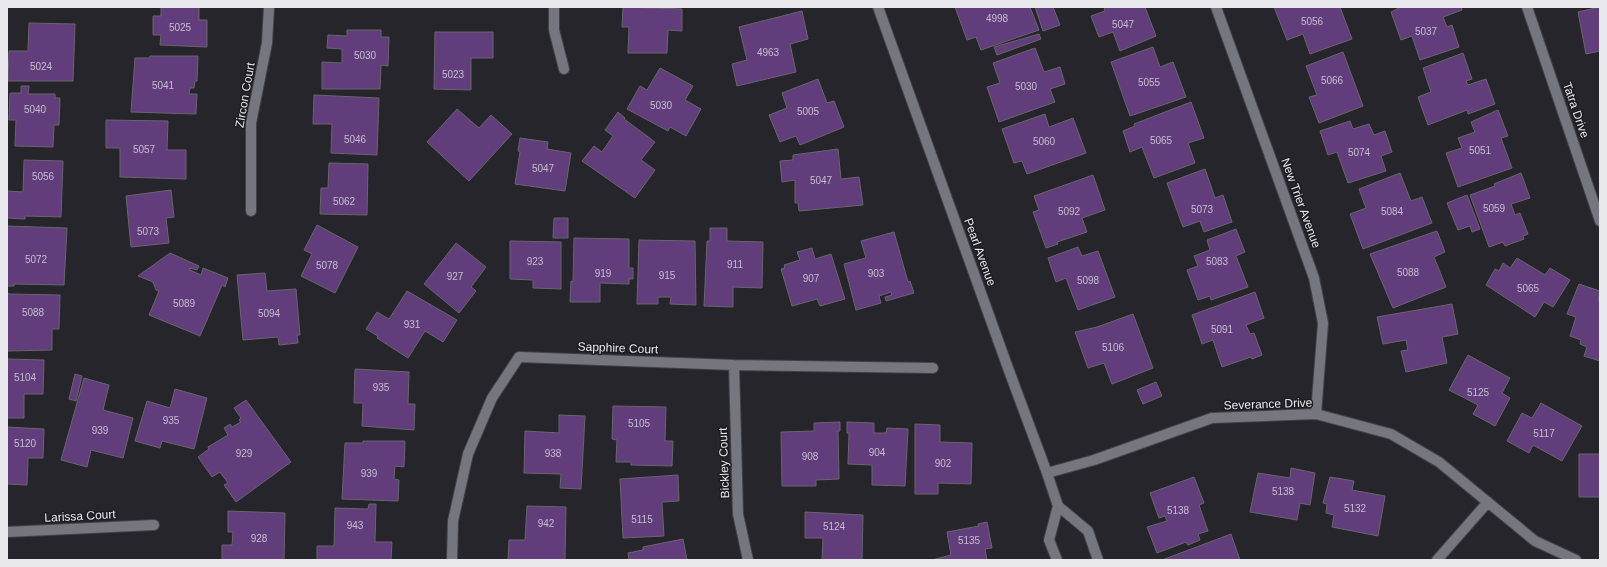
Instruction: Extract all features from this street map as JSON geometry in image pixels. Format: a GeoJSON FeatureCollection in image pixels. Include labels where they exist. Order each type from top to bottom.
{"type":"FeatureCollection","features":[{"type":"Feature","properties":{"kind":"street","name":"Zircon Court"},"geometry":{"type":"LineString","coordinates":[[251,212],[251,123],[267,43],[269,7]]}},
{"type":"Feature","properties":{"kind":"street"},"geometry":{"type":"LineString","coordinates":[[554,7],[554,30],[564,69]]}},
{"type":"Feature","properties":{"kind":"street","name":"Pearl Avenue"},"geometry":{"type":"LineString","coordinates":[[878,7],[1058,506]]}},
{"type":"Feature","properties":{"kind":"street","name":"New Trier Avenue"},"geometry":{"type":"LineString","coordinates":[[1216,7],[1314,278],[1322,323],[1316,414]]}},
{"type":"Feature","properties":{"kind":"street","name":"Tatra Drive"},"geometry":{"type":"LineString","coordinates":[[1527,7],[1600,221]]}},
{"type":"Feature","properties":{"kind":"street","name":"Sapphire Court"},"geometry":{"type":"LineString","coordinates":[[452,560],[453,521],[468,454],[492,398],[519,357],[734,365],[933,368]]}},
{"type":"Feature","properties":{"kind":"street","name":"Bickley Court"},"geometry":{"type":"LineString","coordinates":[[734,365],[738,514],[748,560]]}},
{"type":"Feature","properties":{"kind":"street","name":"Severance Drive"},"geometry":{"type":"LineString","coordinates":[[1047,473],[1094,460],[1212,418],[1316,414],[1391,434],[1439,462],[1535,541],[1576,560]]}},
{"type":"Feature","properties":{"kind":"street"},"geometry":{"type":"LineString","coordinates":[[1437,560],[1488,502]]}},
{"type":"Feature","properties":{"kind":"street"},"geometry":{"type":"LineString","coordinates":[[1057,560],[1049,540],[1058,506],[1088,531],[1098,560]]}},
{"type":"Feature","properties":{"kind":"street","name":"Larissa Court"},"geometry":{"type":"LineString","coordinates":[[7,532],[154,525]]}},
{"type":"Feature","properties":{"kind":"building"},"geometry":{"type":"Polygon","coordinates":[[[161,7],[199,7],[199,20],[207,20],[207,47],[160,45],[161,35],[153,35],[153,16],[161,16],[161,7]]]}},
{"type":"Feature","properties":{"kind":"building"},"geometry":{"type":"Polygon","coordinates":[[[623,7],[682,9],[682,31],[668,30],[667,53],[628,53],[629,27],[622,27],[623,7]]]}},
{"type":"Feature","properties":{"kind":"building"},"geometry":{"type":"Polygon","coordinates":[[[955,7],[1030,7],[1039,30],[981,50],[976,37],[967,40],[955,7]]]}},
{"type":"Feature","properties":{"kind":"building"},"geometry":{"type":"Polygon","coordinates":[[[1035,7],[1053,7],[1060,25],[1043,31],[1035,7]]]}},
{"type":"Feature","properties":{"kind":"building"},"geometry":{"type":"Polygon","coordinates":[[[1104,7],[1145,7],[1156,36],[1120,51],[1113,32],[1099,37],[1091,16],[1105,11],[1104,7]]]}},
{"type":"Feature","properties":{"kind":"building"},"geometry":{"type":"Polygon","coordinates":[[[1274,7],[1340,7],[1352,39],[1310,54],[1303,34],[1287,40],[1274,7]]]}},
{"type":"Feature","properties":{"kind":"building"},"geometry":{"type":"Polygon","coordinates":[[[1401,7],[1461,7],[1462,10],[1443,17],[1447,27],[1452,25],[1459,47],[1420,60],[1412,36],[1401,40],[1391,12],[1401,7]]]}},
{"type":"Feature","properties":{"kind":"building"},"geometry":{"type":"Polygon","coordinates":[[[1600,7],[1600,51],[1586,54],[1578,12],[1600,7]]]}},
{"type":"Feature","properties":{"kind":"building"},"geometry":{"type":"Polygon","coordinates":[[[802,11],[808,39],[790,44],[796,72],[737,86],[732,64],[747,60],[739,27],[802,11]]]}},
{"type":"Feature","properties":{"kind":"building"},"geometry":{"type":"Polygon","coordinates":[[[29,23],[75,24],[73,81],[8,81],[9,51],[28,51],[29,23]]]}},
{"type":"Feature","properties":{"kind":"building"},"geometry":{"type":"Polygon","coordinates":[[[347,30],[381,30],[381,37],[389,37],[388,66],[381,65],[380,89],[322,89],[322,62],[342,63],[342,49],[327,48],[328,35],[347,36],[347,30]]]}},
{"type":"Feature","properties":{"kind":"building"},"geometry":{"type":"Polygon","coordinates":[[[435,32],[493,32],[493,58],[471,58],[471,90],[434,89],[435,32]]]}},
{"type":"Feature","properties":{"kind":"building"},"geometry":{"type":"Polygon","coordinates":[[[1039,34],[1041,39],[997,55],[994,47],[1039,34]]]}},
{"type":"Feature","properties":{"kind":"building"},"geometry":{"type":"Polygon","coordinates":[[[1153,47],[1160,67],[1173,62],[1186,97],[1130,116],[1111,62],[1153,47]]]}},
{"type":"Feature","properties":{"kind":"building"},"geometry":{"type":"Polygon","coordinates":[[[1035,48],[1044,72],[1060,67],[1065,84],[1050,89],[1055,102],[999,122],[987,87],[1000,83],[993,63],[1035,48]]]}},
{"type":"Feature","properties":{"kind":"building"},"geometry":{"type":"Polygon","coordinates":[[[1343,52],[1363,106],[1319,123],[1309,97],[1317,95],[1306,66],[1343,52]]]}},
{"type":"Feature","properties":{"kind":"building"},"geometry":{"type":"Polygon","coordinates":[[[1463,53],[1472,79],[1466,81],[1468,85],[1486,79],[1495,104],[1468,114],[1467,110],[1428,125],[1418,97],[1431,92],[1423,68],[1463,53]]]}},
{"type":"Feature","properties":{"kind":"building"},"geometry":{"type":"Polygon","coordinates":[[[150,56],[198,56],[197,81],[195,81],[194,88],[190,88],[189,94],[197,94],[196,114],[131,112],[135,58],[150,58],[150,56]]]}},
{"type":"Feature","properties":{"kind":"building"},"geometry":{"type":"Polygon","coordinates":[[[660,68],[693,86],[685,100],[701,109],[686,136],[670,127],[668,131],[627,109],[640,86],[647,90],[660,68]]]}},
{"type":"Feature","properties":{"kind":"building"},"geometry":{"type":"Polygon","coordinates":[[[818,79],[827,103],[834,101],[844,127],[800,145],[796,136],[780,142],[769,115],[787,108],[782,93],[818,79]]]}},
{"type":"Feature","properties":{"kind":"building"},"geometry":{"type":"Polygon","coordinates":[[[21,86],[29,86],[28,94],[55,94],[55,98],[60,98],[59,125],[54,125],[53,147],[15,146],[16,120],[9,120],[10,93],[21,93],[21,86]]]}},
{"type":"Feature","properties":{"kind":"building"},"geometry":{"type":"Polygon","coordinates":[[[314,95],[379,98],[377,155],[331,153],[332,124],[313,124],[314,95]]]}},
{"type":"Feature","properties":{"kind":"building"},"geometry":{"type":"Polygon","coordinates":[[[1191,102],[1204,138],[1188,143],[1195,163],[1154,178],[1142,147],[1130,152],[1123,131],[1135,126],[1134,124],[1191,102]]]}},
{"type":"Feature","properties":{"kind":"building"},"geometry":{"type":"Polygon","coordinates":[[[457,109],[479,128],[491,115],[512,134],[469,181],[427,142],[457,109]]]}},
{"type":"Feature","properties":{"kind":"building"},"geometry":{"type":"Polygon","coordinates":[[[1498,110],[1508,136],[1501,138],[1512,168],[1458,187],[1446,153],[1462,148],[1458,138],[1475,132],[1471,122],[1498,110]]]}},
{"type":"Feature","properties":{"kind":"building"},"geometry":{"type":"Polygon","coordinates":[[[618,112],[625,118],[624,119],[655,142],[641,160],[655,170],[635,198],[582,161],[594,146],[602,152],[613,136],[605,130],[618,112]]]}},
{"type":"Feature","properties":{"kind":"building"},"geometry":{"type":"Polygon","coordinates":[[[1045,114],[1049,127],[1073,118],[1086,153],[1027,174],[1022,161],[1014,163],[1002,129],[1045,114]]]}},
{"type":"Feature","properties":{"kind":"building"},"geometry":{"type":"Polygon","coordinates":[[[106,120],[168,121],[167,150],[186,150],[186,179],[120,177],[120,148],[106,148],[106,120]]]}},
{"type":"Feature","properties":{"kind":"building"},"geometry":{"type":"Polygon","coordinates":[[[1350,121],[1353,129],[1369,124],[1374,135],[1385,131],[1392,152],[1381,156],[1386,171],[1348,183],[1337,152],[1328,155],[1320,131],[1350,121]]]}},
{"type":"Feature","properties":{"kind":"building"},"geometry":{"type":"Polygon","coordinates":[[[520,138],[548,142],[547,149],[571,153],[565,191],[515,184],[520,152],[518,151],[520,138]]]}},
{"type":"Feature","properties":{"kind":"building"},"geometry":{"type":"Polygon","coordinates":[[[838,149],[841,179],[859,177],[863,205],[799,211],[798,203],[795,203],[795,180],[782,182],[780,161],[793,160],[793,155],[838,149]]]}},
{"type":"Feature","properties":{"kind":"building"},"geometry":{"type":"Polygon","coordinates":[[[24,160],[63,161],[61,217],[25,216],[25,219],[7,218],[7,191],[23,192],[24,160]]]}},
{"type":"Feature","properties":{"kind":"building"},"geometry":{"type":"Polygon","coordinates":[[[329,163],[368,164],[367,215],[320,214],[321,188],[328,188],[329,163]]]}},
{"type":"Feature","properties":{"kind":"building"},"geometry":{"type":"Polygon","coordinates":[[[1205,169],[1215,198],[1223,195],[1232,222],[1204,232],[1200,221],[1183,227],[1167,183],[1205,169]]]}},
{"type":"Feature","properties":{"kind":"building"},"geometry":{"type":"Polygon","coordinates":[[[1400,173],[1411,201],[1422,197],[1432,223],[1363,249],[1350,214],[1366,208],[1359,189],[1400,173]]]}},
{"type":"Feature","properties":{"kind":"building"},"geometry":{"type":"Polygon","coordinates":[[[1521,173],[1530,198],[1511,204],[1515,215],[1520,213],[1528,234],[1523,236],[1524,239],[1505,246],[1503,242],[1489,247],[1470,195],[1495,186],[1494,184],[1521,173]]]}},
{"type":"Feature","properties":{"kind":"building"},"geometry":{"type":"Polygon","coordinates":[[[1093,175],[1105,210],[1082,218],[1087,232],[1057,242],[1058,244],[1046,248],[1033,212],[1039,210],[1034,196],[1093,175]]]}},
{"type":"Feature","properties":{"kind":"building"},"geometry":{"type":"Polygon","coordinates":[[[171,190],[174,217],[166,218],[169,243],[131,247],[126,196],[171,190]]]}},
{"type":"Feature","properties":{"kind":"building"},"geometry":{"type":"Polygon","coordinates":[[[1467,195],[1480,229],[1472,232],[1470,226],[1458,230],[1447,203],[1467,195]]]}},
{"type":"Feature","properties":{"kind":"building"},"geometry":{"type":"Polygon","coordinates":[[[554,218],[568,218],[568,238],[553,238],[554,218]]]}},
{"type":"Feature","properties":{"kind":"building"},"geometry":{"type":"Polygon","coordinates":[[[317,225],[358,247],[335,293],[301,276],[312,254],[304,250],[317,225]]]}},
{"type":"Feature","properties":{"kind":"building"},"geometry":{"type":"Polygon","coordinates":[[[7,226],[67,228],[64,285],[14,284],[14,286],[7,286],[7,226]]]}},
{"type":"Feature","properties":{"kind":"building"},"geometry":{"type":"Polygon","coordinates":[[[710,228],[727,228],[727,241],[763,242],[762,288],[733,287],[733,307],[704,306],[707,241],[710,241],[710,228]]]}},
{"type":"Feature","properties":{"kind":"building"},"geometry":{"type":"Polygon","coordinates":[[[1236,229],[1245,252],[1236,256],[1248,287],[1211,300],[1210,296],[1198,300],[1187,270],[1198,266],[1194,256],[1210,250],[1207,240],[1236,229]]]}},
{"type":"Feature","properties":{"kind":"building"},"geometry":{"type":"Polygon","coordinates":[[[1437,231],[1445,252],[1434,257],[1446,287],[1393,308],[1370,254],[1437,231]]]}},
{"type":"Feature","properties":{"kind":"building"},"geometry":{"type":"Polygon","coordinates":[[[894,232],[908,282],[910,281],[914,293],[886,301],[885,297],[892,295],[891,292],[879,296],[881,303],[856,310],[844,264],[866,258],[861,241],[894,232]]]}},
{"type":"Feature","properties":{"kind":"building"},"geometry":{"type":"Polygon","coordinates":[[[574,238],[629,239],[629,268],[633,268],[633,279],[629,279],[629,284],[600,283],[600,302],[570,302],[571,281],[573,282],[574,238]]]}},
{"type":"Feature","properties":{"kind":"building"},"geometry":{"type":"Polygon","coordinates":[[[639,240],[695,241],[696,305],[670,304],[671,297],[658,297],[658,304],[637,304],[639,240]]]}},
{"type":"Feature","properties":{"kind":"building"},"geometry":{"type":"Polygon","coordinates":[[[510,241],[561,242],[561,289],[533,288],[533,280],[510,279],[510,241]]]}},
{"type":"Feature","properties":{"kind":"building"},"geometry":{"type":"Polygon","coordinates":[[[456,243],[486,267],[471,287],[476,291],[459,313],[424,284],[456,243]]]}},
{"type":"Feature","properties":{"kind":"building"},"geometry":{"type":"Polygon","coordinates":[[[1078,247],[1082,256],[1098,251],[1115,297],[1078,310],[1066,278],[1056,282],[1048,258],[1078,247]]]}},
{"type":"Feature","properties":{"kind":"building"},"geometry":{"type":"Polygon","coordinates":[[[812,248],[815,259],[831,254],[845,299],[820,306],[817,299],[792,306],[781,269],[785,268],[784,265],[800,260],[797,252],[812,248]]]}},
{"type":"Feature","properties":{"kind":"building"},"geometry":{"type":"Polygon","coordinates":[[[170,253],[199,266],[197,270],[190,268],[190,270],[201,275],[203,268],[228,278],[225,287],[222,285],[200,336],[149,315],[159,291],[156,290],[153,282],[138,276],[170,253]]]}},
{"type":"Feature","properties":{"kind":"building"},"geometry":{"type":"Polygon","coordinates":[[[1517,258],[1545,275],[1550,268],[1570,280],[1553,307],[1544,302],[1535,317],[1486,285],[1495,269],[1499,271],[1503,263],[1510,268],[1517,258]]]}},
{"type":"Feature","properties":{"kind":"building"},"geometry":{"type":"Polygon","coordinates":[[[265,273],[267,291],[296,289],[300,335],[297,335],[298,343],[279,345],[278,337],[243,340],[237,275],[265,273]]]}},
{"type":"Feature","properties":{"kind":"building"},"geometry":{"type":"Polygon","coordinates":[[[1579,284],[1600,291],[1598,301],[1600,302],[1600,361],[1584,356],[1587,347],[1580,344],[1581,340],[1570,336],[1576,317],[1567,314],[1579,284]]]}},
{"type":"Feature","properties":{"kind":"building"},"geometry":{"type":"Polygon","coordinates":[[[407,291],[457,320],[443,342],[425,331],[408,358],[366,329],[377,312],[389,319],[407,291]]]}},
{"type":"Feature","properties":{"kind":"building"},"geometry":{"type":"Polygon","coordinates":[[[7,292],[9,294],[60,295],[59,329],[52,329],[52,350],[7,351],[7,292]]]}},
{"type":"Feature","properties":{"kind":"building"},"geometry":{"type":"Polygon","coordinates":[[[1255,292],[1264,318],[1246,325],[1250,334],[1254,333],[1262,355],[1252,359],[1251,357],[1222,367],[1213,340],[1202,344],[1192,315],[1255,292]]]}},
{"type":"Feature","properties":{"kind":"building"},"geometry":{"type":"Polygon","coordinates":[[[1452,304],[1458,334],[1442,337],[1447,363],[1406,372],[1401,351],[1408,350],[1406,340],[1383,344],[1377,317],[1452,304]]]}},
{"type":"Feature","properties":{"kind":"building"},"geometry":{"type":"Polygon","coordinates":[[[1133,314],[1153,368],[1112,384],[1104,363],[1088,368],[1075,332],[1097,327],[1133,314]]]}},
{"type":"Feature","properties":{"kind":"building"},"geometry":{"type":"Polygon","coordinates":[[[1468,355],[1510,378],[1502,393],[1510,398],[1495,426],[1473,414],[1478,405],[1449,390],[1468,355]]]}},
{"type":"Feature","properties":{"kind":"building"},"geometry":{"type":"Polygon","coordinates":[[[7,359],[44,360],[43,394],[24,394],[24,418],[7,418],[7,359]]]}},
{"type":"Feature","properties":{"kind":"building"},"geometry":{"type":"Polygon","coordinates":[[[355,369],[409,372],[408,404],[415,404],[414,430],[362,426],[363,403],[354,403],[355,369]]]}},
{"type":"Feature","properties":{"kind":"building"},"geometry":{"type":"Polygon","coordinates":[[[75,374],[82,376],[76,401],[69,399],[75,374]]]}},
{"type":"Feature","properties":{"kind":"building"},"geometry":{"type":"Polygon","coordinates":[[[84,378],[109,385],[103,410],[133,418],[123,458],[91,450],[87,467],[61,460],[84,378]]]}},
{"type":"Feature","properties":{"kind":"building"},"geometry":{"type":"Polygon","coordinates":[[[1156,382],[1162,396],[1143,404],[1137,390],[1156,382]]]}},
{"type":"Feature","properties":{"kind":"building"},"geometry":{"type":"Polygon","coordinates":[[[175,389],[207,398],[194,449],[162,441],[160,448],[135,441],[147,401],[170,408],[175,389]]]}},
{"type":"Feature","properties":{"kind":"building"},"geometry":{"type":"Polygon","coordinates":[[[246,400],[291,462],[236,502],[224,485],[228,483],[220,472],[212,477],[198,457],[209,449],[208,447],[228,435],[224,428],[230,424],[232,427],[241,422],[239,420],[241,418],[234,408],[246,400]]]}},
{"type":"Feature","properties":{"kind":"building"},"geometry":{"type":"Polygon","coordinates":[[[1541,403],[1582,426],[1562,461],[1533,445],[1529,453],[1507,441],[1522,413],[1532,418],[1541,403]]]}},
{"type":"Feature","properties":{"kind":"building"},"geometry":{"type":"Polygon","coordinates":[[[613,406],[666,407],[665,441],[673,441],[672,466],[631,465],[631,462],[616,462],[617,440],[612,439],[613,406]]]}},
{"type":"Feature","properties":{"kind":"building"},"geometry":{"type":"Polygon","coordinates":[[[559,415],[585,416],[581,489],[560,488],[561,474],[524,473],[525,431],[559,433],[559,415]]]}},
{"type":"Feature","properties":{"kind":"building"},"geometry":{"type":"Polygon","coordinates":[[[840,422],[840,431],[838,431],[839,479],[816,480],[816,486],[782,486],[781,432],[814,431],[814,423],[840,422]]]}},
{"type":"Feature","properties":{"kind":"building"},"geometry":{"type":"Polygon","coordinates":[[[847,422],[874,423],[874,433],[886,433],[887,428],[908,429],[905,486],[872,485],[872,465],[848,464],[849,433],[847,433],[847,422]]]}},
{"type":"Feature","properties":{"kind":"building"},"geometry":{"type":"Polygon","coordinates":[[[915,424],[940,425],[940,442],[972,443],[971,484],[938,483],[938,494],[915,494],[915,424]]]}},
{"type":"Feature","properties":{"kind":"building"},"geometry":{"type":"Polygon","coordinates":[[[7,427],[44,429],[43,458],[28,458],[27,485],[7,484],[7,427]]]}},
{"type":"Feature","properties":{"kind":"building"},"geometry":{"type":"Polygon","coordinates":[[[363,441],[405,441],[404,467],[395,466],[394,479],[399,480],[398,501],[342,499],[345,443],[363,443],[363,441]]]}},
{"type":"Feature","properties":{"kind":"building"},"geometry":{"type":"Polygon","coordinates":[[[1579,454],[1600,454],[1600,497],[1579,497],[1579,454]]]}},
{"type":"Feature","properties":{"kind":"building"},"geometry":{"type":"Polygon","coordinates":[[[1291,468],[1315,473],[1310,505],[1300,503],[1297,520],[1250,512],[1258,473],[1290,478],[1291,468]]]}},
{"type":"Feature","properties":{"kind":"building"},"geometry":{"type":"Polygon","coordinates":[[[678,475],[679,501],[662,502],[664,536],[623,538],[620,479],[678,475]]]}},
{"type":"Feature","properties":{"kind":"building"},"geometry":{"type":"Polygon","coordinates":[[[1194,477],[1204,503],[1199,505],[1208,531],[1198,534],[1200,540],[1188,545],[1186,542],[1157,553],[1147,527],[1167,521],[1165,516],[1159,518],[1150,493],[1194,477]]]}},
{"type":"Feature","properties":{"kind":"building"},"geometry":{"type":"Polygon","coordinates":[[[1330,477],[1354,481],[1352,490],[1385,496],[1378,536],[1332,527],[1334,515],[1326,513],[1327,504],[1323,503],[1330,477]]]}},
{"type":"Feature","properties":{"kind":"building"},"geometry":{"type":"Polygon","coordinates":[[[369,504],[376,504],[375,542],[392,542],[391,560],[317,560],[317,546],[334,546],[335,508],[368,509],[369,504]]]}},
{"type":"Feature","properties":{"kind":"building"},"geometry":{"type":"Polygon","coordinates":[[[527,506],[566,507],[565,560],[508,560],[509,540],[525,540],[527,506]]]}},
{"type":"Feature","properties":{"kind":"building"},"geometry":{"type":"Polygon","coordinates":[[[228,511],[285,513],[284,560],[222,560],[222,545],[232,545],[233,532],[228,532],[228,511]]]}},
{"type":"Feature","properties":{"kind":"building"},"geometry":{"type":"Polygon","coordinates":[[[805,512],[863,515],[862,560],[822,560],[823,538],[805,538],[805,512]]]}},
{"type":"Feature","properties":{"kind":"building"},"geometry":{"type":"Polygon","coordinates":[[[987,522],[992,548],[985,549],[987,560],[932,560],[951,555],[947,532],[979,526],[978,524],[987,522]]]}},
{"type":"Feature","properties":{"kind":"building"},"geometry":{"type":"Polygon","coordinates":[[[1231,534],[1240,560],[1162,560],[1231,534]]]}},
{"type":"Feature","properties":{"kind":"building"},"geometry":{"type":"Polygon","coordinates":[[[683,539],[687,560],[629,560],[628,553],[643,550],[643,547],[683,539]]]}}]}
